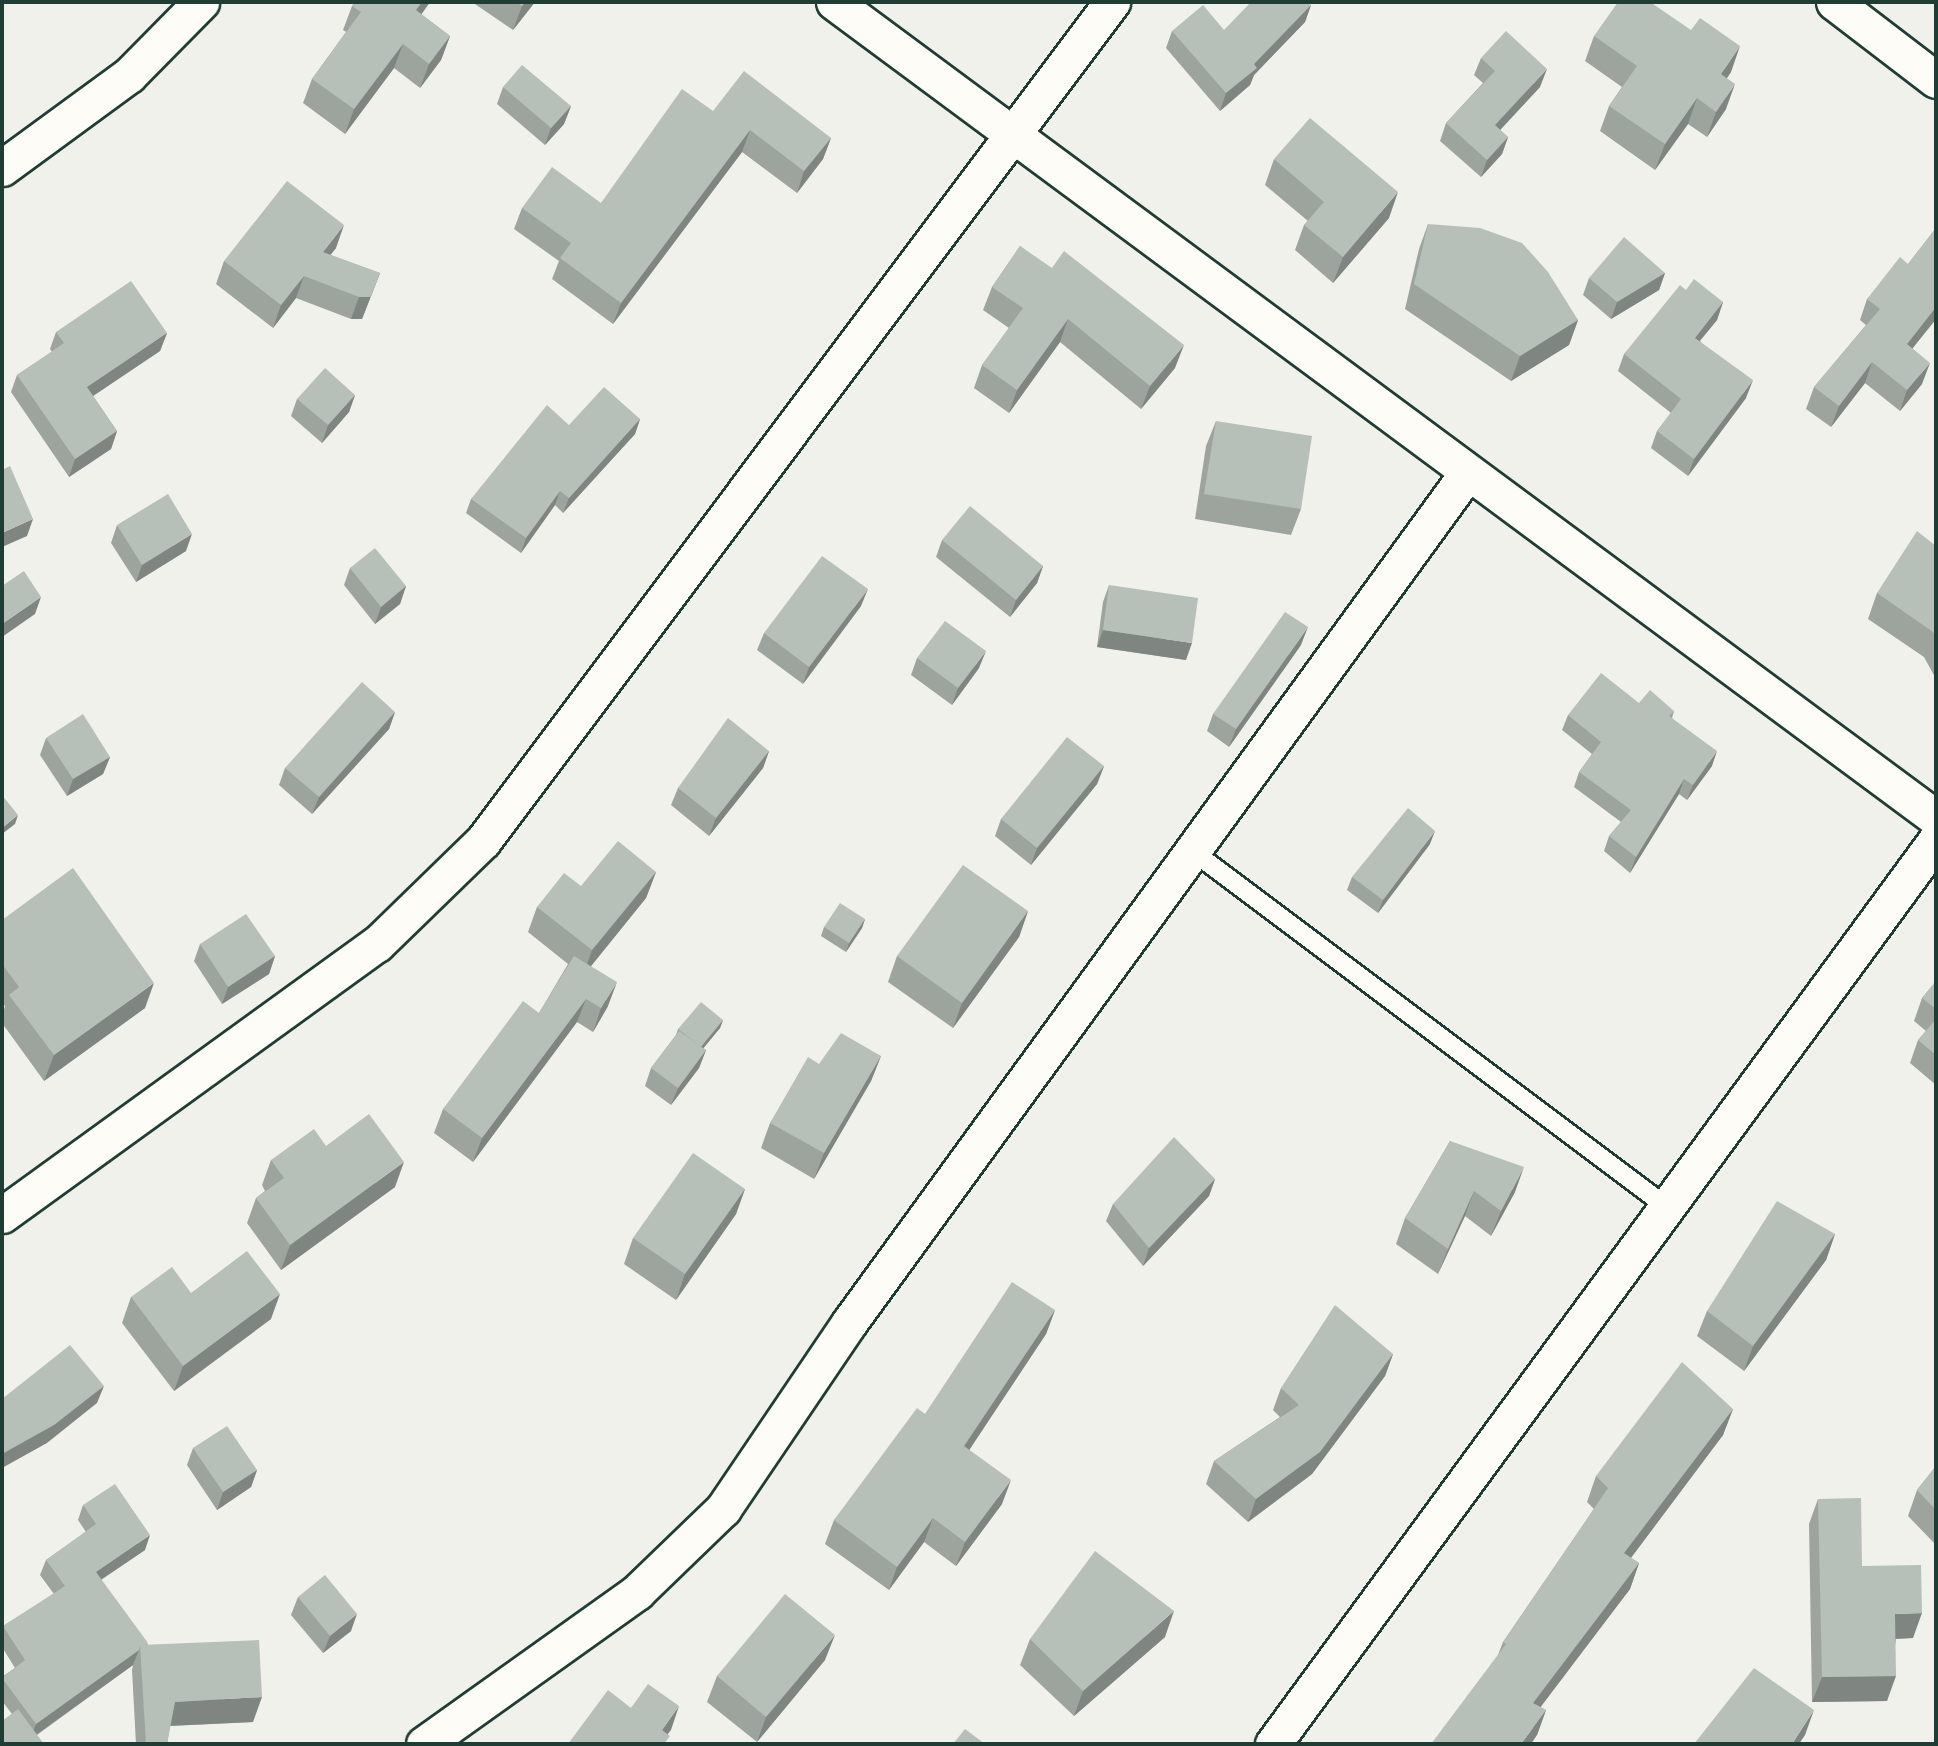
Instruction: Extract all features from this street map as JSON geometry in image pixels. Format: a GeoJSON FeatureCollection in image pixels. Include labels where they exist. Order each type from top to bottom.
{"type":"FeatureCollection","features":[{"type":"Feature","properties":{"kind":"street"},"geometry":{"type":"LineString","coordinates":[[2,167],[129,75],[201,2]]}},
{"type":"Feature","properties":{"kind":"street"},"geometry":{"type":"LineString","coordinates":[[834,2],[1014,138],[1936,817]]}},
{"type":"Feature","properties":{"kind":"street"},"geometry":{"type":"LineString","coordinates":[[2,1215],[377,944],[483,841],[1014,138],[1112,2]]}},
{"type":"Feature","properties":{"kind":"street"},"geometry":{"type":"LineString","coordinates":[[1834,2],[1936,79]]}},
{"type":"Feature","properties":{"kind":"street"},"geometry":{"type":"LineString","coordinates":[[424,1744],[637,1592],[723,1509],[857,1311],[1468,472]]}},
{"type":"Feature","properties":{"kind":"street"},"geometry":{"type":"LineString","coordinates":[[1273,1744],[1936,840]]}},
{"type":"Feature","properties":{"kind":"lane"},"geometry":{"type":"LineString","coordinates":[[1191,850],[1667,1207]]}},
{"type":"Feature","properties":{"kind":"building"},"geometry":{"type":"Polygon","coordinates":[[[355,2],[422,2],[416,10],[450,36],[429,64],[403,44],[354,109],[312,79],[361,12],[352,6],[355,2]]]}},
{"type":"Feature","properties":{"kind":"building"},"geometry":{"type":"Polygon","coordinates":[[[1251,2],[1308,2],[1311,5],[1254,64],[1257,68],[1226,93],[1172,31],[1203,5],[1224,30],[1251,2]]]}},
{"type":"Feature","properties":{"kind":"building"},"geometry":{"type":"Polygon","coordinates":[[[1618,2],[1650,2],[1691,30],[1700,18],[1740,46],[1721,74],[1735,84],[1716,112],[1697,98],[1665,144],[1609,106],[1637,66],[1594,36],[1618,2]]]}},
{"type":"Feature","properties":{"kind":"building"},"geometry":{"type":"Polygon","coordinates":[[[1506,31],[1547,69],[1495,125],[1508,137],[1487,160],[1446,123],[1495,71],[1481,58],[1506,31]]]}},
{"type":"Feature","properties":{"kind":"building"},"geometry":{"type":"Polygon","coordinates":[[[522,65],[571,106],[551,128],[503,87],[522,65]]]}},
{"type":"Feature","properties":{"kind":"building"},"geometry":{"type":"Polygon","coordinates":[[[744,71],[831,138],[804,171],[750,130],[621,303],[560,258],[571,243],[522,208],[552,167],[601,203],[682,89],[713,111],[744,71]]]}},
{"type":"Feature","properties":{"kind":"building"},"geometry":{"type":"Polygon","coordinates":[[[1310,118],[1398,192],[1343,257],[1304,225],[1324,202],[1274,159],[1310,118]]]}},
{"type":"Feature","properties":{"kind":"building"},"geometry":{"type":"Polygon","coordinates":[[[287,181],[344,225],[323,252],[380,273],[371,297],[359,297],[304,276],[281,305],[224,261],[287,181]]]}},
{"type":"Feature","properties":{"kind":"building"},"geometry":{"type":"Polygon","coordinates":[[[1428,224],[1480,228],[1522,243],[1548,272],[1578,320],[1520,356],[1414,284],[1428,224]]]}},
{"type":"Feature","properties":{"kind":"building"},"geometry":{"type":"Polygon","coordinates":[[[1936,228],[1936,307],[1907,344],[1930,363],[1907,390],[1872,362],[1839,406],[1814,387],[1880,309],[1867,299],[1900,257],[1908,264],[1936,228]]]}},
{"type":"Feature","properties":{"kind":"building"},"geometry":{"type":"Polygon","coordinates":[[[1624,237],[1665,273],[1617,302],[1589,278],[1624,237]]]}},
{"type":"Feature","properties":{"kind":"building"},"geometry":{"type":"Polygon","coordinates":[[[1020,246],[1052,268],[1064,251],[1184,345],[1150,386],[1068,319],[1017,390],[982,365],[1023,308],[992,287],[1020,246]]]}},
{"type":"Feature","properties":{"kind":"building"},"geometry":{"type":"Polygon","coordinates":[[[1694,279],[1723,302],[1695,338],[1753,380],[1694,459],[1657,431],[1681,399],[1624,354],[1680,285],[1686,290],[1694,279]]]}},
{"type":"Feature","properties":{"kind":"building"},"geometry":{"type":"Polygon","coordinates":[[[131,281],[167,333],[87,387],[117,431],[75,459],[17,375],[64,343],[56,332],[131,281]]]}},
{"type":"Feature","properties":{"kind":"building"},"geometry":{"type":"Polygon","coordinates":[[[325,368],[355,395],[328,425],[297,399],[325,368]]]}},
{"type":"Feature","properties":{"kind":"building"},"geometry":{"type":"Polygon","coordinates":[[[604,387],[640,419],[569,498],[560,491],[526,538],[471,499],[547,405],[569,425],[604,387]]]}},
{"type":"Feature","properties":{"kind":"building"},"geometry":{"type":"Polygon","coordinates":[[[1216,421],[1312,436],[1301,509],[1204,494],[1216,421]]]}},
{"type":"Feature","properties":{"kind":"building"},"geometry":{"type":"Polygon","coordinates":[[[10,466],[33,519],[2,533],[2,470],[10,466]]]}},
{"type":"Feature","properties":{"kind":"building"},"geometry":{"type":"Polygon","coordinates":[[[168,494],[192,534],[142,565],[117,525],[168,494]]]}},
{"type":"Feature","properties":{"kind":"building"},"geometry":{"type":"Polygon","coordinates":[[[970,506],[1043,566],[1016,600],[942,540],[970,506]]]}},
{"type":"Feature","properties":{"kind":"building"},"geometry":{"type":"Polygon","coordinates":[[[1917,531],[1936,546],[1936,637],[1933,632],[1877,593],[1917,531]]]}},
{"type":"Feature","properties":{"kind":"building"},"geometry":{"type":"Polygon","coordinates":[[[375,548],[406,586],[381,607],[350,568],[375,548]]]}},
{"type":"Feature","properties":{"kind":"building"},"geometry":{"type":"Polygon","coordinates":[[[822,556],[868,589],[809,667],[764,633],[822,556]]]}},
{"type":"Feature","properties":{"kind":"building"},"geometry":{"type":"Polygon","coordinates":[[[24,571],[41,597],[2,624],[2,586],[24,571]]]}},
{"type":"Feature","properties":{"kind":"building"},"geometry":{"type":"Polygon","coordinates":[[[1109,585],[1198,598],[1192,643],[1103,630],[1109,585]]]}},
{"type":"Feature","properties":{"kind":"building"},"geometry":{"type":"Polygon","coordinates":[[[1285,612],[1308,627],[1236,729],[1213,714],[1285,612]]]}},
{"type":"Feature","properties":{"kind":"building"},"geometry":{"type":"Polygon","coordinates":[[[945,621],[986,651],[958,688],[917,658],[945,621]]]}},
{"type":"Feature","properties":{"kind":"building"},"geometry":{"type":"Polygon","coordinates":[[[1601,673],[1639,703],[1650,690],[1674,711],[1669,716],[1717,751],[1693,785],[1684,779],[1636,857],[1609,836],[1631,810],[1579,772],[1601,742],[1568,715],[1601,673]]]}},
{"type":"Feature","properties":{"kind":"building"},"geometry":{"type":"Polygon","coordinates":[[[362,682],[395,712],[319,797],[285,768],[362,682]]]}},
{"type":"Feature","properties":{"kind":"building"},"geometry":{"type":"Polygon","coordinates":[[[83,714],[110,757],[73,779],[46,738],[83,714]]]}},
{"type":"Feature","properties":{"kind":"building"},"geometry":{"type":"Polygon","coordinates":[[[728,718],[769,751],[716,818],[678,788],[728,718]]]}},
{"type":"Feature","properties":{"kind":"building"},"geometry":{"type":"Polygon","coordinates":[[[1067,737],[1104,766],[1037,848],[1001,819],[1067,737]]]}},
{"type":"Feature","properties":{"kind":"building"},"geometry":{"type":"Polygon","coordinates":[[[2,795],[18,815],[2,828],[2,795]]]}},
{"type":"Feature","properties":{"kind":"building"},"geometry":{"type":"Polygon","coordinates":[[[1408,808],[1435,831],[1383,900],[1352,877],[1408,808]]]}},
{"type":"Feature","properties":{"kind":"building"},"geometry":{"type":"Polygon","coordinates":[[[618,841],[656,872],[592,950],[537,907],[564,873],[581,886],[618,841]]]}},
{"type":"Feature","properties":{"kind":"building"},"geometry":{"type":"Polygon","coordinates":[[[963,865],[1028,911],[962,1003],[897,956],[963,865]]]}},
{"type":"Feature","properties":{"kind":"building"},"geometry":{"type":"Polygon","coordinates":[[[73,868],[154,983],[54,1055],[9,995],[19,987],[2,964],[2,920],[73,868]]]}},
{"type":"Feature","properties":{"kind":"building"},"geometry":{"type":"Polygon","coordinates":[[[840,903],[865,919],[849,943],[824,927],[840,903]]]}},
{"type":"Feature","properties":{"kind":"building"},"geometry":{"type":"Polygon","coordinates":[[[246,914],[275,956],[228,987],[200,944],[246,914]]]}},
{"type":"Feature","properties":{"kind":"building"},"geometry":{"type":"Polygon","coordinates":[[[574,956],[617,982],[601,1008],[586,999],[482,1138],[443,1109],[523,1001],[539,1013],[574,956]]]}},
{"type":"Feature","properties":{"kind":"building"},"geometry":{"type":"Polygon","coordinates":[[[1936,981],[1936,1009],[1922,998],[1936,981]]]}},
{"type":"Feature","properties":{"kind":"building"},"geometry":{"type":"Polygon","coordinates":[[[701,1002],[723,1020],[701,1047],[678,1029],[701,1002]]]}},
{"type":"Feature","properties":{"kind":"building"},"geometry":{"type":"Polygon","coordinates":[[[1936,1019],[1936,1055],[1918,1040],[1936,1019]]]}},
{"type":"Feature","properties":{"kind":"building"},"geometry":{"type":"Polygon","coordinates":[[[679,1031],[706,1050],[678,1088],[651,1068],[679,1031]]]}},
{"type":"Feature","properties":{"kind":"building"},"geometry":{"type":"Polygon","coordinates":[[[841,1033],[881,1056],[824,1153],[770,1123],[808,1057],[819,1064],[841,1033]]]}},
{"type":"Feature","properties":{"kind":"building"},"geometry":{"type":"Polygon","coordinates":[[[369,1114],[404,1162],[290,1245],[256,1198],[284,1178],[271,1160],[314,1129],[326,1146],[369,1114]]]}},
{"type":"Feature","properties":{"kind":"building"},"geometry":{"type":"Polygon","coordinates":[[[1174,1137],[1215,1179],[1149,1248],[1113,1204],[1174,1137]]]}},
{"type":"Feature","properties":{"kind":"building"},"geometry":{"type":"Polygon","coordinates":[[[1450,1141],[1524,1167],[1501,1211],[1474,1191],[1448,1249],[1405,1218],[1450,1141]]]}},
{"type":"Feature","properties":{"kind":"building"},"geometry":{"type":"Polygon","coordinates":[[[693,1153],[745,1189],[685,1274],[633,1238],[693,1153]]]}},
{"type":"Feature","properties":{"kind":"building"},"geometry":{"type":"Polygon","coordinates":[[[1777,1201],[1835,1234],[1753,1346],[1707,1311],[1777,1201]]]}},
{"type":"Feature","properties":{"kind":"building"},"geometry":{"type":"Polygon","coordinates":[[[247,1251],[280,1294],[183,1366],[131,1297],[172,1267],[191,1293],[247,1251]]]}},
{"type":"Feature","properties":{"kind":"building"},"geometry":{"type":"Polygon","coordinates":[[[1012,1282],[1055,1310],[964,1446],[1011,1480],[965,1542],[933,1518],[897,1567],[834,1520],[917,1408],[925,1414],[1012,1282]]]}},
{"type":"Feature","properties":{"kind":"building"},"geometry":{"type":"Polygon","coordinates":[[[1335,1305],[1393,1354],[1320,1452],[1256,1499],[1214,1461],[1299,1405],[1281,1388],[1335,1305]]]}},
{"type":"Feature","properties":{"kind":"building"},"geometry":{"type":"Polygon","coordinates":[[[70,1345],[104,1386],[54,1425],[2,1454],[2,1399],[70,1345]]]}},
{"type":"Feature","properties":{"kind":"building"},"geometry":{"type":"Polygon","coordinates":[[[1682,1362],[1733,1409],[1624,1553],[1639,1563],[1533,1703],[1546,1710],[1521,1744],[1431,1744],[1506,1644],[1503,1642],[1608,1488],[1596,1476],[1682,1362]]]}},
{"type":"Feature","properties":{"kind":"building"},"geometry":{"type":"Polygon","coordinates":[[[227,1426],[257,1470],[223,1492],[193,1448],[227,1426]]]}},
{"type":"Feature","properties":{"kind":"building"},"geometry":{"type":"Polygon","coordinates":[[[1936,1466],[1936,1510],[1917,1490],[1936,1466]]]}},
{"type":"Feature","properties":{"kind":"building"},"geometry":{"type":"Polygon","coordinates":[[[115,1484],[150,1535],[96,1572],[148,1643],[140,1645],[139,1650],[36,1724],[2,1678],[25,1660],[3,1626],[65,1586],[46,1560],[96,1524],[83,1505],[115,1484]]]}},
{"type":"Feature","properties":{"kind":"building"},"geometry":{"type":"Polygon","coordinates":[[[1861,1498],[1862,1566],[1921,1565],[1922,1613],[1895,1614],[1896,1676],[1822,1677],[1818,1499],[1861,1498]]]}},
{"type":"Feature","properties":{"kind":"building"},"geometry":{"type":"Polygon","coordinates":[[[1095,1551],[1174,1611],[1083,1691],[1030,1639],[1095,1551]]]}},
{"type":"Feature","properties":{"kind":"building"},"geometry":{"type":"Polygon","coordinates":[[[325,1575],[357,1614],[330,1636],[298,1597],[325,1575]]]}},
{"type":"Feature","properties":{"kind":"building"},"geometry":{"type":"Polygon","coordinates":[[[785,1594],[835,1635],[766,1717],[717,1676],[785,1594]]]}},
{"type":"Feature","properties":{"kind":"building"},"geometry":{"type":"Polygon","coordinates":[[[259,1640],[262,1697],[175,1702],[167,1744],[146,1744],[140,1645],[259,1640]]]}},
{"type":"Feature","properties":{"kind":"building"},"geometry":{"type":"Polygon","coordinates":[[[1754,1668],[1814,1710],[1792,1744],[1694,1744],[1754,1668]]]}},
{"type":"Feature","properties":{"kind":"building"},"geometry":{"type":"Polygon","coordinates":[[[648,1684],[679,1706],[662,1730],[670,1736],[664,1744],[568,1744],[608,1690],[631,1708],[648,1684]]]}},
{"type":"Feature","properties":{"kind":"building"},"geometry":{"type":"Polygon","coordinates":[[[18,1709],[44,1744],[2,1744],[2,1721],[18,1709]]]}},
{"type":"Feature","properties":{"kind":"building"},"geometry":{"type":"Polygon","coordinates":[[[965,1729],[985,1744],[953,1744],[965,1729]]]}}]}
